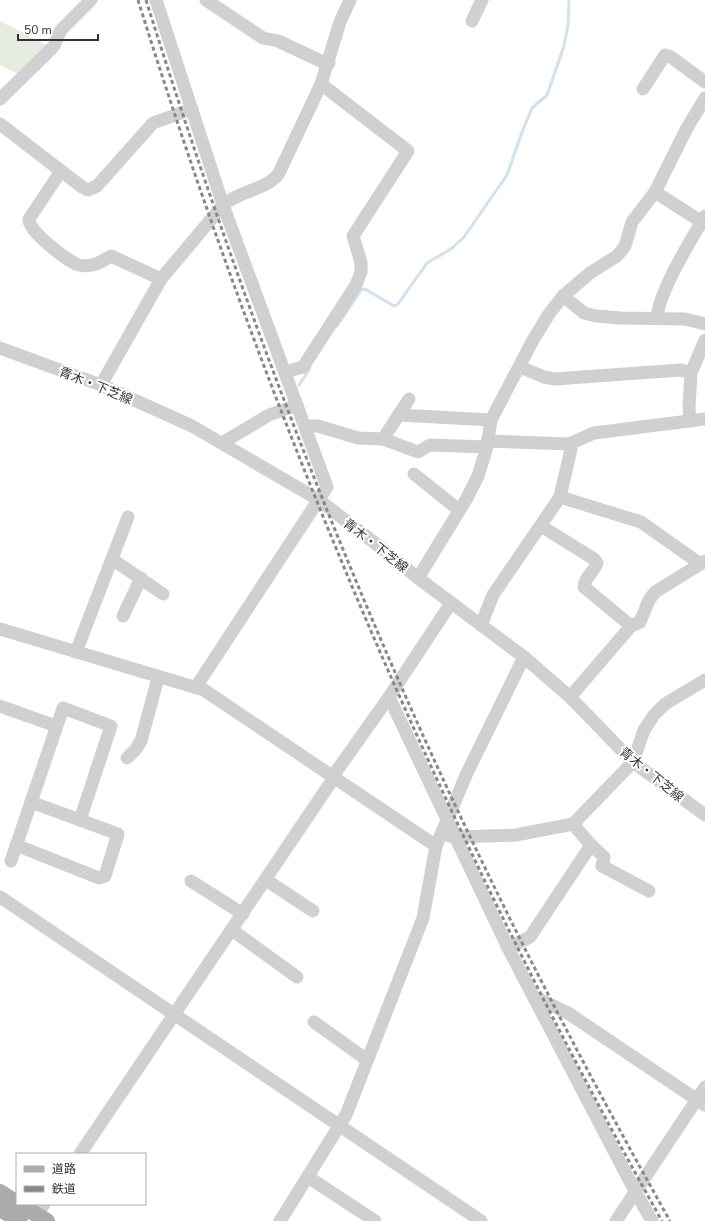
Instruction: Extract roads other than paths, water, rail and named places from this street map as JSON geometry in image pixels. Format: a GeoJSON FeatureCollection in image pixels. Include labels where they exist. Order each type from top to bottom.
{"type":"FeatureCollection","features":[{"type":"Feature","properties":{"kind":"main road"},"geometry":{"type":"LineString","coordinates":[[0,1192],[16,1202]]}},
{"type":"Feature","properties":{"kind":"main road"},"geometry":{"type":"LineString","coordinates":[[23,1205],[43,1213]]}},
{"type":"Feature","properties":{"kind":"main road"},"geometry":{"type":"LineString","coordinates":[[0,1209],[20,1221]]}},
{"type":"Feature","properties":{"kind":"street"},"geometry":{"type":"LineString","coordinates":[[0,99],[54,46],[61,30],[91,0]]}},
{"type":"Feature","properties":{"kind":"street"},"geometry":{"type":"LineString","coordinates":[[156,0],[223,205],[327,486],[196,687]]}},
{"type":"Feature","properties":{"kind":"street"},"geometry":{"type":"LineString","coordinates":[[206,0],[263,38],[278,41],[323,62],[329,63]]}},
{"type":"Feature","properties":{"kind":"street"},"geometry":{"type":"LineString","coordinates":[[101,385],[161,278],[223,205],[232,197],[276,179],[321,84],[329,63],[340,22],[350,0]]}},
{"type":"Feature","properties":{"kind":"street"},"geometry":{"type":"LineString","coordinates":[[472,21],[482,0]]}},
{"type":"Feature","properties":{"kind":"street"},"geometry":{"type":"LineString","coordinates":[[643,89],[665,55],[671,57],[705,82]]}},
{"type":"Feature","properties":{"kind":"street"},"geometry":{"type":"LineString","coordinates":[[285,372],[303,367],[354,290],[361,272],[361,262],[353,236],[408,151],[321,84]]}},
{"type":"Feature","properties":{"kind":"street"},"geometry":{"type":"LineString","coordinates":[[418,578],[478,476],[487,444],[491,420],[537,333],[563,296],[590,273],[617,256],[625,246],[632,222],[655,192],[686,128],[705,98]]}},
{"type":"Feature","properties":{"kind":"street"},"geometry":{"type":"LineString","coordinates":[[0,124],[82,187],[92,189],[153,123],[192,109]]}},
{"type":"Feature","properties":{"kind":"street"},"geometry":{"type":"LineString","coordinates":[[61,171],[29,219],[30,226],[59,254],[78,265],[96,265],[111,256],[161,278]]}},
{"type":"Feature","properties":{"kind":"street"},"geometry":{"type":"LineString","coordinates":[[655,192],[704,220],[675,270],[658,310],[658,318]]}},
{"type":"Feature","properties":{"kind":"street"},"geometry":{"type":"LineString","coordinates":[[563,296],[584,313],[596,316],[685,319],[705,324]]}},
{"type":"Feature","properties":{"kind":"street"},"geometry":{"type":"LineString","coordinates":[[690,421],[689,407],[691,373],[705,340]]}},
{"type":"Feature","properties":{"kind":"street","name":"青木・下芝線"},"geometry":{"type":"LineString","coordinates":[[0,348],[101,385],[192,426],[319,500],[451,604],[481,624],[524,657],[570,697],[633,762],[705,815]]}},
{"type":"Feature","properties":{"kind":"street"},"geometry":{"type":"LineString","coordinates":[[520,367],[544,377],[555,379],[680,370],[691,373]]}},
{"type":"Feature","properties":{"kind":"street"},"geometry":{"type":"LineString","coordinates":[[383,439],[409,399]]}},
{"type":"Feature","properties":{"kind":"street"},"geometry":{"type":"LineString","coordinates":[[222,443],[269,415],[297,405]]}},
{"type":"Feature","properties":{"kind":"street"},"geometry":{"type":"LineString","coordinates":[[399,415],[491,420]]}},
{"type":"Feature","properties":{"kind":"street"},"geometry":{"type":"LineString","coordinates":[[305,426],[318,426],[358,438],[383,439],[418,452],[430,445],[569,444],[594,433],[705,419]]}},
{"type":"Feature","properties":{"kind":"street"},"geometry":{"type":"LineString","coordinates":[[481,624],[493,595],[560,497],[571,449],[569,444]]}},
{"type":"Feature","properties":{"kind":"street"},"geometry":{"type":"LineString","coordinates":[[414,474],[459,510]]}},
{"type":"Feature","properties":{"kind":"street"},"geometry":{"type":"LineString","coordinates":[[560,497],[641,522],[702,562],[655,592],[649,600],[640,622],[631,626],[570,697]]}},
{"type":"Feature","properties":{"kind":"street"},"geometry":{"type":"LineString","coordinates":[[76,652],[128,517]]}},
{"type":"Feature","properties":{"kind":"street"},"geometry":{"type":"LineString","coordinates":[[541,526],[594,559],[597,563],[595,569],[584,584],[584,587],[631,626]]}},
{"type":"Feature","properties":{"kind":"street"},"geometry":{"type":"LineString","coordinates":[[112,559],[163,594]]}},
{"type":"Feature","properties":{"kind":"street"},"geometry":{"type":"LineString","coordinates":[[123,616],[141,578]]}},
{"type":"Feature","properties":{"kind":"street"},"geometry":{"type":"LineString","coordinates":[[81,1153],[266,880],[331,782],[333,776],[389,697],[451,604]]}},
{"type":"Feature","properties":{"kind":"street"},"geometry":{"type":"LineString","coordinates":[[0,629],[158,678],[204,690],[436,846]]}},
{"type":"Feature","properties":{"kind":"street"},"geometry":{"type":"LineString","coordinates":[[280,1221],[346,1115],[423,918],[436,846],[441,833],[467,773],[524,657]]}},
{"type":"Feature","properties":{"kind":"street"},"geometry":{"type":"LineString","coordinates":[[127,758],[136,749],[141,740],[158,678]]}},
{"type":"Feature","properties":{"kind":"street"},"geometry":{"type":"LineString","coordinates":[[441,833],[454,837],[516,835],[573,824],[633,762],[644,730],[654,715],[665,704],[705,680]]}},
{"type":"Feature","properties":{"kind":"street"},"geometry":{"type":"LineString","coordinates":[[389,697],[454,837],[508,948],[652,1221]]}},
{"type":"Feature","properties":{"kind":"street"},"geometry":{"type":"LineString","coordinates":[[0,706],[56,726]]}},
{"type":"Feature","properties":{"kind":"street"},"geometry":{"type":"LineString","coordinates":[[11,861],[63,708],[111,726],[80,820]]}},
{"type":"Feature","properties":{"kind":"street"},"geometry":{"type":"LineString","coordinates":[[16,845],[99,878],[104,876],[118,834],[31,802]]}},
{"type":"Feature","properties":{"kind":"street"},"geometry":{"type":"LineString","coordinates":[[573,824],[591,845],[604,857],[602,866],[649,891]]}},
{"type":"Feature","properties":{"kind":"street"},"geometry":{"type":"LineString","coordinates":[[508,948],[530,937],[591,845]]}},
{"type":"Feature","properties":{"kind":"street"},"geometry":{"type":"LineString","coordinates":[[266,880],[313,911]]}},
{"type":"Feature","properties":{"kind":"street"},"geometry":{"type":"LineString","coordinates":[[191,881],[243,914]]}},
{"type":"Feature","properties":{"kind":"street"},"geometry":{"type":"LineString","coordinates":[[0,897],[481,1221]]}},
{"type":"Feature","properties":{"kind":"street"},"geometry":{"type":"LineString","coordinates":[[232,930],[297,977]]}},
{"type":"Feature","properties":{"kind":"street"},"geometry":{"type":"LineString","coordinates":[[534,997],[568,1013],[701,1102]]}},
{"type":"Feature","properties":{"kind":"street"},"geometry":{"type":"LineString","coordinates":[[314,1022],[367,1060]]}},
{"type":"Feature","properties":{"kind":"street"},"geometry":{"type":"LineString","coordinates":[[616,1221],[701,1102],[705,1087]]}},
{"type":"Feature","properties":{"kind":"street"},"geometry":{"type":"LineString","coordinates":[[308,1177],[375,1221]]}},
{"type":"Feature","properties":{"kind":"waterway"},"geometry":{"type":"LineString","coordinates":[[337,326],[361,290],[365,289],[394,306],[398,304],[427,263],[451,249],[464,237],[507,175],[532,108],[547,95],[564,46],[568,25],[569,0]]}},
{"type":"Feature","properties":{"kind":"waterway"},"geometry":{"type":"LineString","coordinates":[[299,385],[310,368]]}},
{"type":"Feature","properties":{"kind":"railway"},"geometry":{"type":"LineString","coordinates":[[138,0],[190,158],[245,315],[305,471],[368,624],[436,776],[507,927],[583,1075],[662,1221]]}},
{"type":"Feature","properties":{"kind":"railway"},"geometry":{"type":"LineString","coordinates":[[146,0],[174,88],[234,264],[299,438],[368,610],[435,762],[498,895],[599,1092],[670,1221]]}}]}
